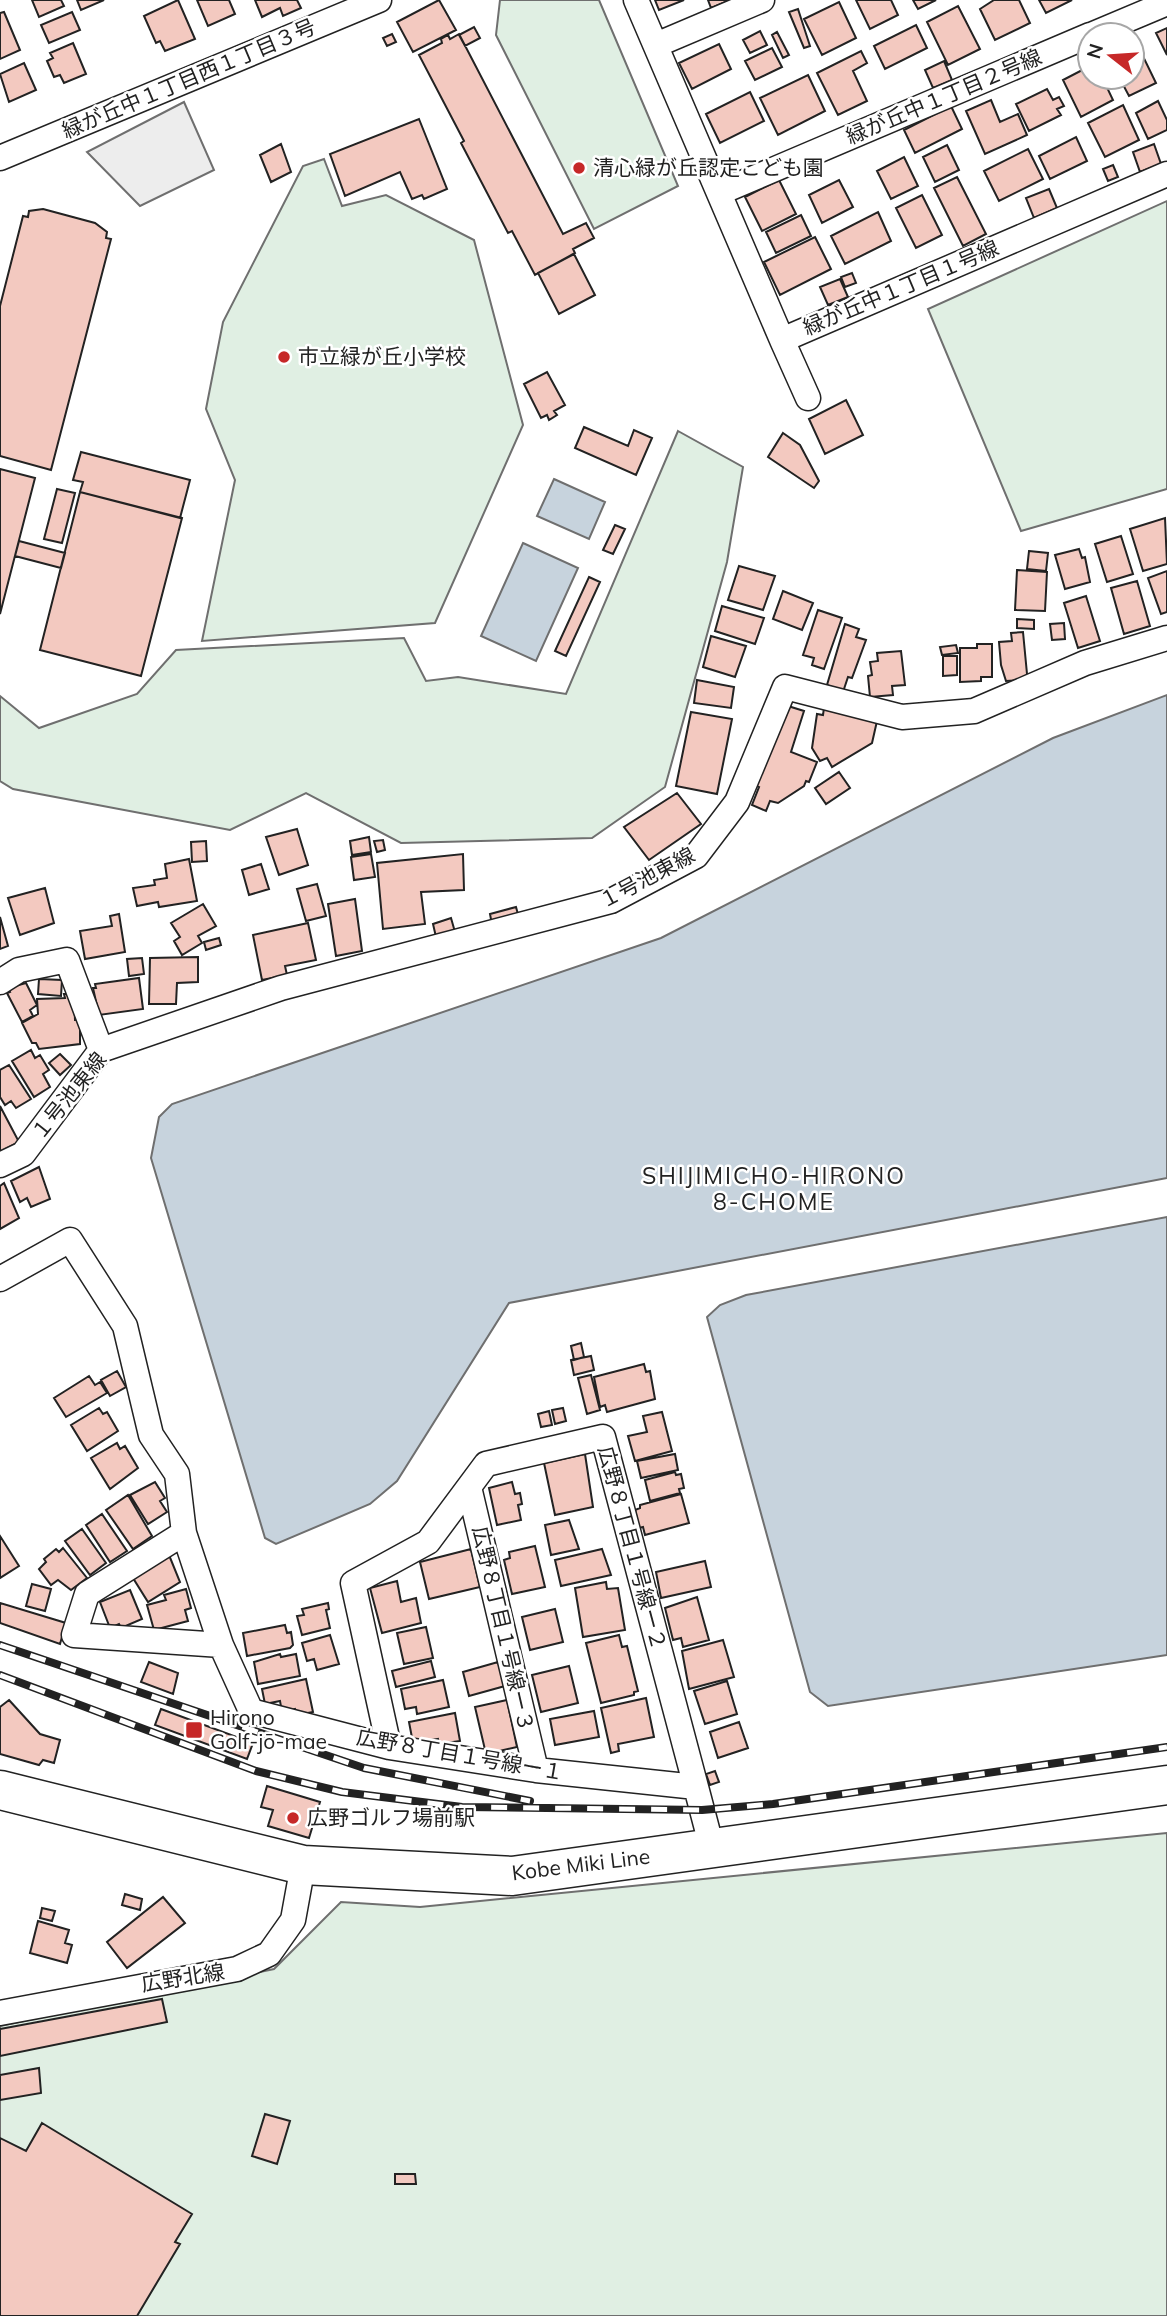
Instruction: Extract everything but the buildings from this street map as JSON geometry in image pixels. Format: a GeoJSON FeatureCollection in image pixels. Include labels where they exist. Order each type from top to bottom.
{"type":"FeatureCollection","features":[{"type":"Feature","properties":{"kind":"main road","name":"Kobe Miki Line"},"geometry":{"type":"LineString","coordinates":[[0,1790],[303,1865],[512,1876],[1167,1785]]}},
{"type":"Feature","properties":{"kind":"street","name":"緑が丘中１丁目西１丁目３号"},"geometry":{"type":"LineString","coordinates":[[0,158],[379,0]]}},
{"type":"Feature","properties":{"kind":"street","name":"緑が丘中１丁目１号線"},"geometry":{"type":"LineString","coordinates":[[636,0],[722,192],[782,340],[1167,174]]}},
{"type":"Feature","properties":{"kind":"street"},"geometry":{"type":"LineString","coordinates":[[656,45],[762,0]]}},
{"type":"Feature","properties":{"kind":"street","name":"緑が丘中１丁目２号線"},"geometry":{"type":"LineString","coordinates":[[1124,21],[1167,3]]}},
{"type":"Feature","properties":{"kind":"street","name":"緑が丘中１丁目２号線"},"geometry":{"type":"LineString","coordinates":[[722,192],[1076,41]]}},
{"type":"Feature","properties":{"kind":"street"},"geometry":{"type":"LineString","coordinates":[[782,340],[808,398]]}},
{"type":"Feature","properties":{"kind":"street","name":"１号池東線"},"geometry":{"type":"LineString","coordinates":[[0,1165],[23,1154],[101,1050],[281,988],[611,901],[696,856],[737,802],[785,687],[902,717],[974,711],[1085,663],[1167,638]]}},
{"type":"Feature","properties":{"kind":"street"},"geometry":{"type":"LineString","coordinates":[[0,982],[19,970],[67,960],[101,1050]]}},
{"type":"Feature","properties":{"kind":"street","name":"広野８丁目１号線ー１"},"geometry":{"type":"LineString","coordinates":[[0,1279],[70,1240],[125,1326],[151,1435],[177,1474],[184,1533],[222,1645],[251,1711],[389,1747],[536,1770],[696,1787]]}},
{"type":"Feature","properties":{"kind":"street","name":"広野８丁目１号線ー２"},"geometry":{"type":"LineString","coordinates":[[389,1747],[353,1583],[428,1542],[486,1464],[603,1437],[696,1787]]}},
{"type":"Feature","properties":{"kind":"street","name":"広野８丁目１号線ー３"},"geometry":{"type":"LineString","coordinates":[[469,1487],[536,1770]]}},
{"type":"Feature","properties":{"kind":"street"},"geometry":{"type":"LineString","coordinates":[[184,1533],[87,1594],[74,1635],[222,1645]]}},
{"type":"Feature","properties":{"kind":"street"},"geometry":{"type":"LineString","coordinates":[[696,1787],[712,1848]]}},
{"type":"Feature","properties":{"kind":"street","name":"広野北線"},"geometry":{"type":"LineString","coordinates":[[0,2013],[237,1969],[269,1954],[293,1920],[303,1865]]}},
{"type":"Feature","properties":{"kind":"green space"},"geometry":{"type":"Polygon","coordinates":[[[500,0],[599,0],[678,186],[594,229],[496,35],[500,0]]]}},
{"type":"Feature","properties":{"kind":"green space"},"geometry":{"type":"Polygon","coordinates":[[[324,159],[342,206],[386,195],[474,240],[523,425],[435,623],[202,641],[235,480],[206,409],[223,322],[303,166],[324,159]]]}},
{"type":"Feature","properties":{"kind":"green space"},"geometry":{"type":"Polygon","coordinates":[[[1167,201],[1167,489],[1021,531],[928,309],[1167,201]]]}},
{"type":"Feature","properties":{"kind":"green space"},"geometry":{"type":"Polygon","coordinates":[[[678,431],[743,467],[727,562],[665,787],[592,838],[401,843],[306,793],[230,830],[13,789],[0,781],[0,696],[39,728],[137,694],[176,650],[404,638],[426,681],[458,677],[566,694],[678,431]]]}},
{"type":"Feature","properties":{"kind":"green space"},"geometry":{"type":"Polygon","coordinates":[[[1167,1833],[1167,2316],[0,2316],[0,2026],[274,1969],[341,1902],[420,1907],[1167,1833]]]}},
{"type":"Feature","properties":{"kind":"shaded area"},"geometry":{"type":"Polygon","coordinates":[[[184,102],[214,170],[140,206],[87,152],[184,102]]]}},
{"type":"Feature","properties":{"kind":"shaded area"},"geometry":{"type":"Polygon","coordinates":[[[554,479],[605,502],[589,539],[537,516],[554,479]]]}},
{"type":"Feature","properties":{"kind":"shaded area"},"geometry":{"type":"Polygon","coordinates":[[[523,543],[578,568],[536,661],[481,636],[523,543]]]}},
{"type":"Feature","properties":{"kind":"shaded area"},"geometry":{"type":"Polygon","coordinates":[[[1167,695],[1167,1178],[509,1303],[397,1481],[370,1504],[276,1544],[265,1538],[151,1158],[159,1117],[172,1104],[661,938],[1053,738],[1167,695]]]}},
{"type":"Feature","properties":{"kind":"shaded area"},"geometry":{"type":"Polygon","coordinates":[[[1167,1217],[1167,1655],[828,1706],[810,1692],[707,1317],[720,1305],[746,1295],[1167,1217]]]}},
{"type":"Feature","properties":{"kind":"railway"},"geometry":{"type":"LineString","coordinates":[[0,1645],[364,1768],[530,1801]]}},
{"type":"Feature","properties":{"kind":"railway"},"geometry":{"type":"LineString","coordinates":[[0,1675],[256,1771],[342,1792],[462,1807],[702,1810],[773,1804],[1167,1747]]}},
{"type":"Feature","properties":{"kind":"place","name":"清心緑が丘認定こども園"},"geometry":{"type":"Point","coordinates":[579,168]}},
{"type":"Feature","properties":{"kind":"place","name":"市立緑が丘小学校"},"geometry":{"type":"Point","coordinates":[284,357]}},
{"type":"Feature","properties":{"kind":"place","name":"Hirono Golf-jō-mae"},"geometry":{"type":"Point","coordinates":[194,1730]}},
{"type":"Feature","properties":{"kind":"place","name":"広野ゴルフ場前駅"},"geometry":{"type":"Point","coordinates":[293,1818]}},
{"type":"Feature","properties":{"kind":"district","name":"SHIJIMICHO-HIRONO 8-CHOME"},"geometry":{"type":"Point","coordinates":[774,1189]}}]}
